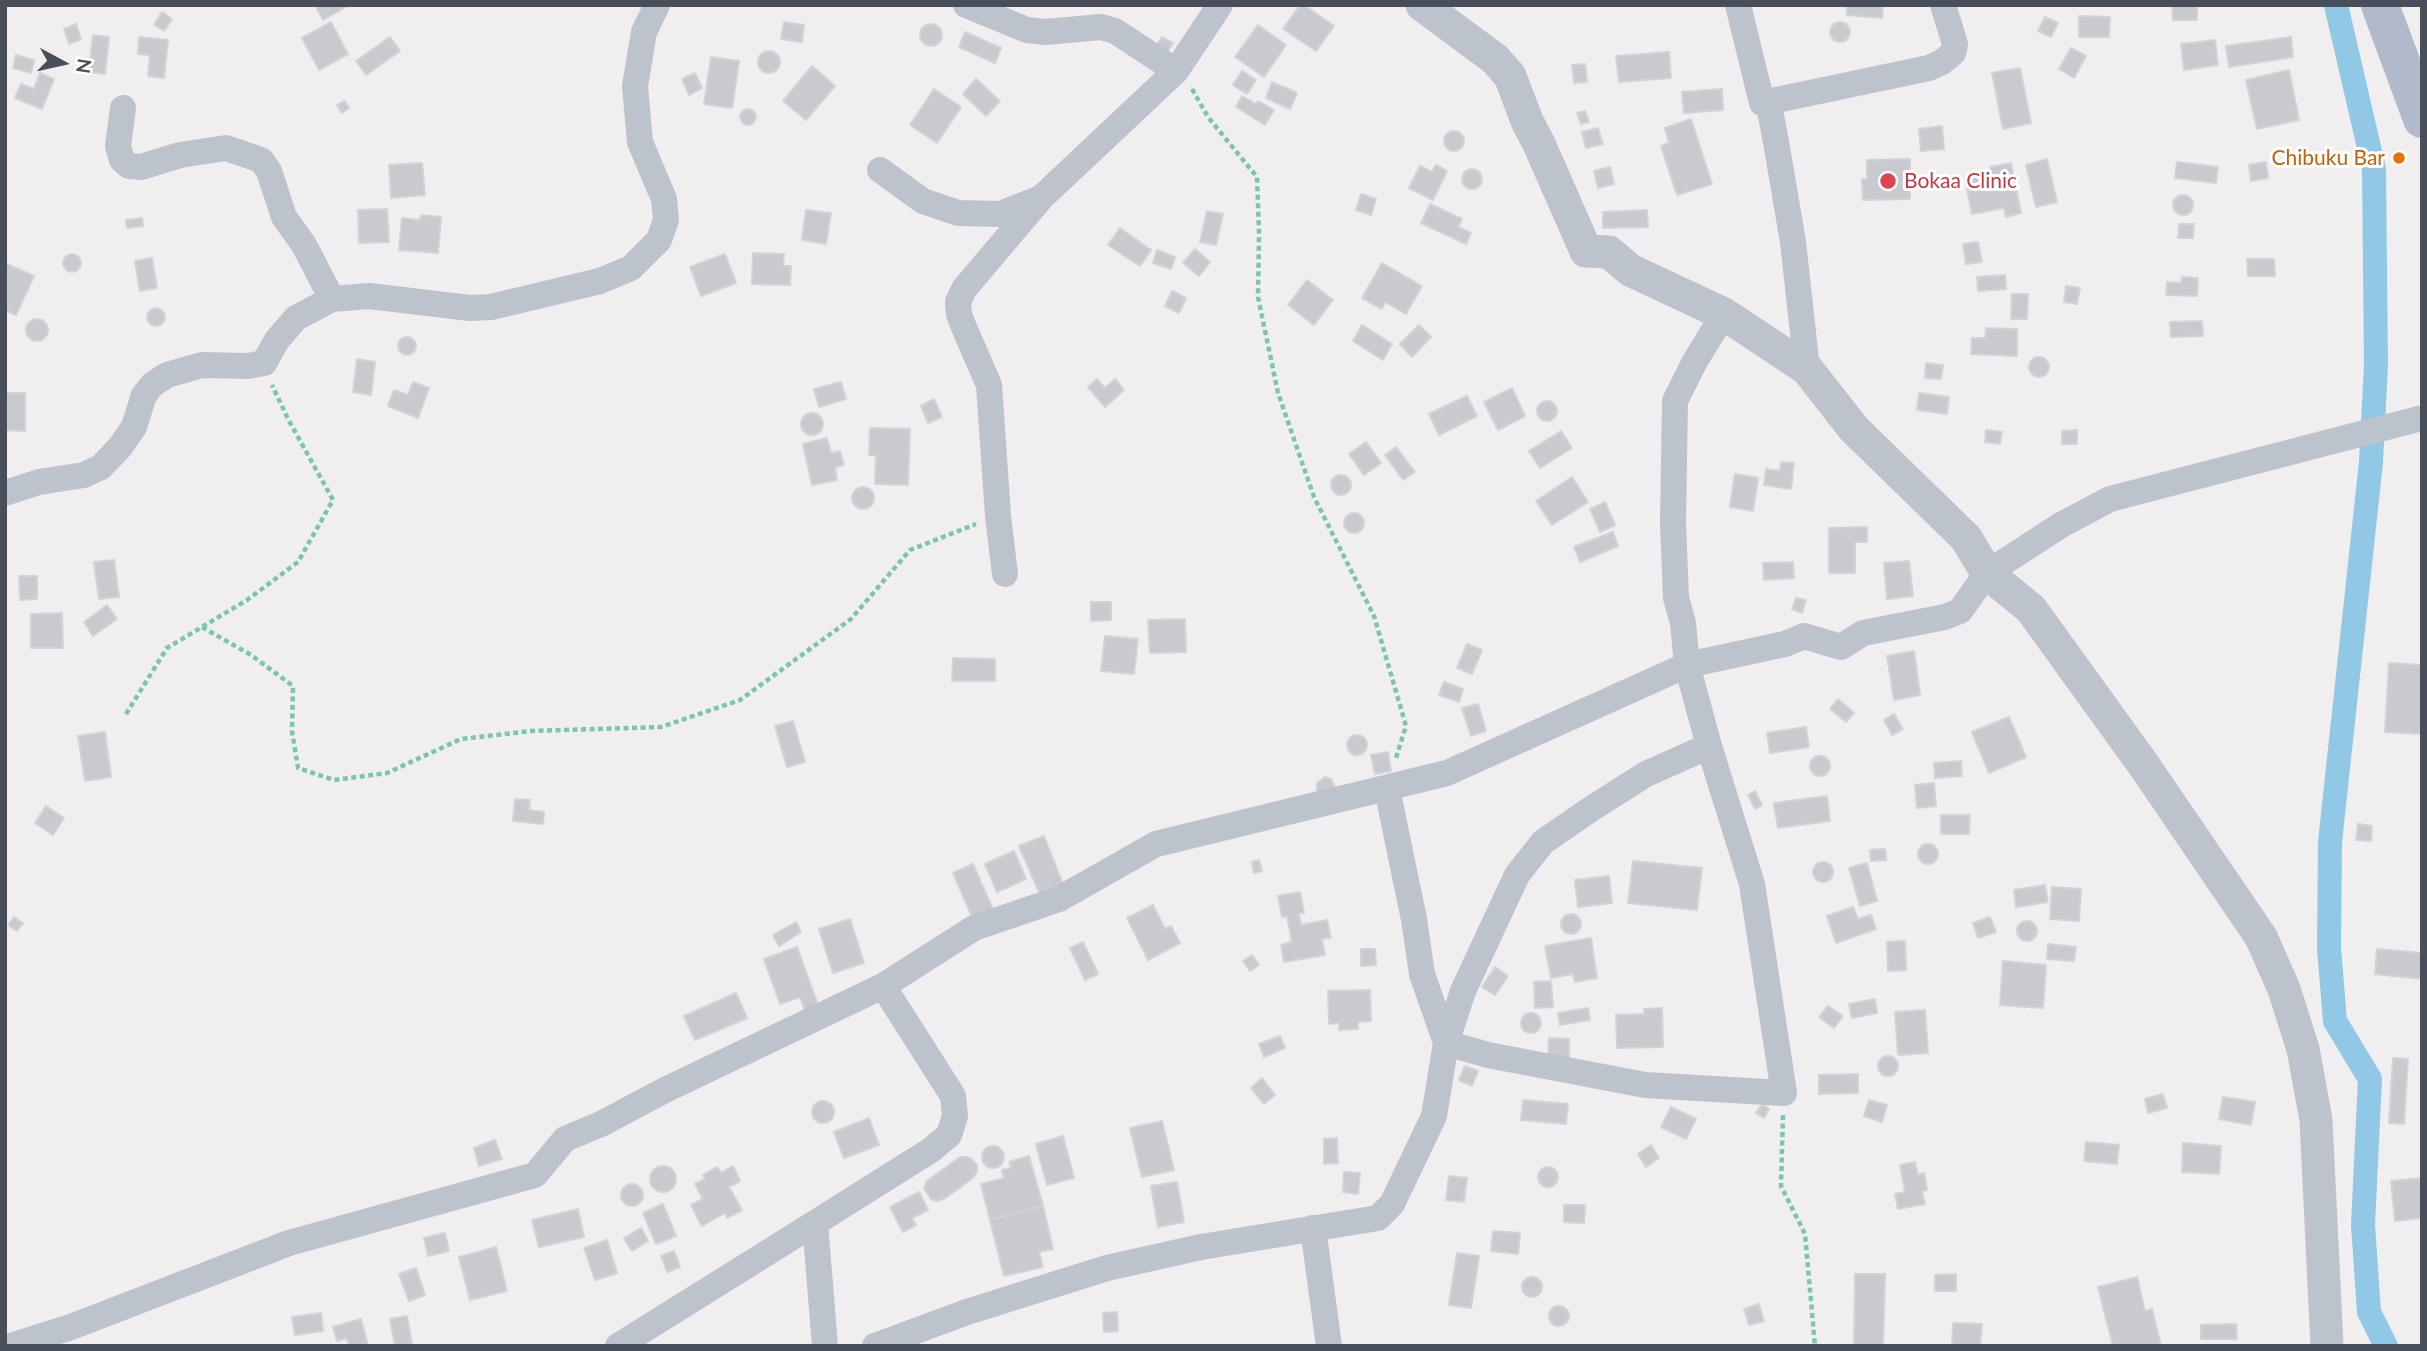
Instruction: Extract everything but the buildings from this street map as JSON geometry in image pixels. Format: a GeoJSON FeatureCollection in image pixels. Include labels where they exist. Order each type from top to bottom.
{"type":"FeatureCollection","features":[{"type":"Feature","properties":{"kind":"main road"},"geometry":{"type":"LineString","coordinates":[[2380,5],[2422,119]]}},
{"type":"Feature","properties":{"kind":"street"},"geometry":{"type":"LineString","coordinates":[[5,493],[39,482],[84,474],[101,467],[134,427],[144,396],[153,384],[167,375],[202,365],[248,366],[264,363],[277,340],[296,318],[332,299],[369,296],[470,308],[491,307],[600,281],[631,268],[659,240],[666,219],[664,199],[640,142],[635,86],[644,32],[657,5]]}},
{"type":"Feature","properties":{"kind":"street"},"geometry":{"type":"LineString","coordinates":[[966,5],[1027,30],[1045,32],[1101,27],[1115,31],[1176,71]]}},
{"type":"Feature","properties":{"kind":"street"},"geometry":{"type":"LineString","coordinates":[[1005,574],[989,385],[958,314],[958,302],[964,289],[1041,198],[1176,71],[1220,5]]}},
{"type":"Feature","properties":{"kind":"street"},"geometry":{"type":"LineString","coordinates":[[1422,5],[1495,59],[1510,76],[1527,121],[1586,251],[1609,252],[1630,270],[1724,314],[1807,369],[1854,429],[1966,538],[1987,573],[2031,609],[2068,657],[2261,937],[2284,989],[2303,1049],[2316,1120],[2327,1346]]}},
{"type":"Feature","properties":{"kind":"street"},"geometry":{"type":"LineString","coordinates":[[1738,5],[1762,103]]}},
{"type":"Feature","properties":{"kind":"street"},"geometry":{"type":"LineString","coordinates":[[1762,103],[1929,68],[1942,62],[1953,53],[1955,44],[1944,5]]}},
{"type":"Feature","properties":{"kind":"street"},"geometry":{"type":"LineString","coordinates":[[1762,103],[1769,105],[1789,217],[1801,300],[1807,369]]}},
{"type":"Feature","properties":{"kind":"street"},"geometry":{"type":"LineString","coordinates":[[123,108],[118,146],[122,160],[129,166],[141,167],[180,155],[226,148],[261,160],[269,171],[284,217],[304,245],[332,299]]}},
{"type":"Feature","properties":{"kind":"street"},"geometry":{"type":"LineString","coordinates":[[880,170],[923,201],[958,213],[1000,214],[1041,198]]}},
{"type":"Feature","properties":{"kind":"street"},"geometry":{"type":"LineString","coordinates":[[1446,1043],[1508,1059],[1645,1085],[1784,1093],[1752,884],[1687,665],[1683,623],[1676,598],[1673,523],[1675,401],[1695,361],[1724,314]]}},
{"type":"Feature","properties":{"kind":"street"},"geometry":{"type":"LineString","coordinates":[[12,1346],[71,1328],[289,1243],[535,1175],[565,1139],[883,986],[974,928],[1059,899],[1156,844],[1447,773],[1687,665],[1785,644],[1804,636],[1841,647],[1863,633],[1945,617],[1960,611],[1987,573],[2061,525],[2110,499],[2422,418]]}},
{"type":"Feature","properties":{"kind":"street"},"geometry":{"type":"LineString","coordinates":[[875,1346],[967,1312],[1107,1268],[1200,1247],[1378,1217],[1392,1204],[1434,1116],[1446,1043],[1463,991],[1517,875],[1543,842],[1646,774],[1709,746]]}},
{"type":"Feature","properties":{"kind":"street"},"geometry":{"type":"LineString","coordinates":[[1387,789],[1414,919],[1422,974],[1446,1043]]}},
{"type":"Feature","properties":{"kind":"street"},"geometry":{"type":"LineString","coordinates":[[618,1346],[931,1150],[949,1135],[955,1116],[953,1096],[883,986]]}},
{"type":"Feature","properties":{"kind":"street"},"geometry":{"type":"LineString","coordinates":[[815,1223],[825,1346]]}},
{"type":"Feature","properties":{"kind":"street"},"geometry":{"type":"LineString","coordinates":[[1313,1228],[1329,1346]]}},
{"type":"Feature","properties":{"kind":"path"},"geometry":{"type":"LineString","coordinates":[[1176,71],[1184,76],[1208,117],[1257,177],[1258,298],[1278,393],[1314,497],[1374,616],[1406,726],[1387,789]]}},
{"type":"Feature","properties":{"kind":"path"},"geometry":{"type":"LineString","coordinates":[[126,714],[167,648],[247,600],[298,562],[333,500],[288,419],[264,363]]}},
{"type":"Feature","properties":{"kind":"path"},"geometry":{"type":"LineString","coordinates":[[202,627],[251,655],[293,686],[292,731],[298,768],[334,780],[387,773],[461,739],[531,731],[662,727],[740,700],[851,619],[910,550],[998,516]]}},
{"type":"Feature","properties":{"kind":"path"},"geometry":{"type":"LineString","coordinates":[[1784,1093],[1781,1186],[1805,1234],[1815,1346]]}},
{"type":"Feature","properties":{"kind":"waterway"},"geometry":{"type":"LineString","coordinates":[[2336,5],[2374,169],[2376,365],[2371,462],[2330,842],[2329,948],[2335,1021],[2370,1079],[2363,1225],[2369,1312],[2386,1346]]}},
{"type":"Feature","properties":{"kind":"place","name":"Chibuku Bar"},"geometry":{"type":"Point","coordinates":[2399,158]}},
{"type":"Feature","properties":{"kind":"place","name":"Bokaa Clinic"},"geometry":{"type":"Point","coordinates":[1888,181]}}]}
